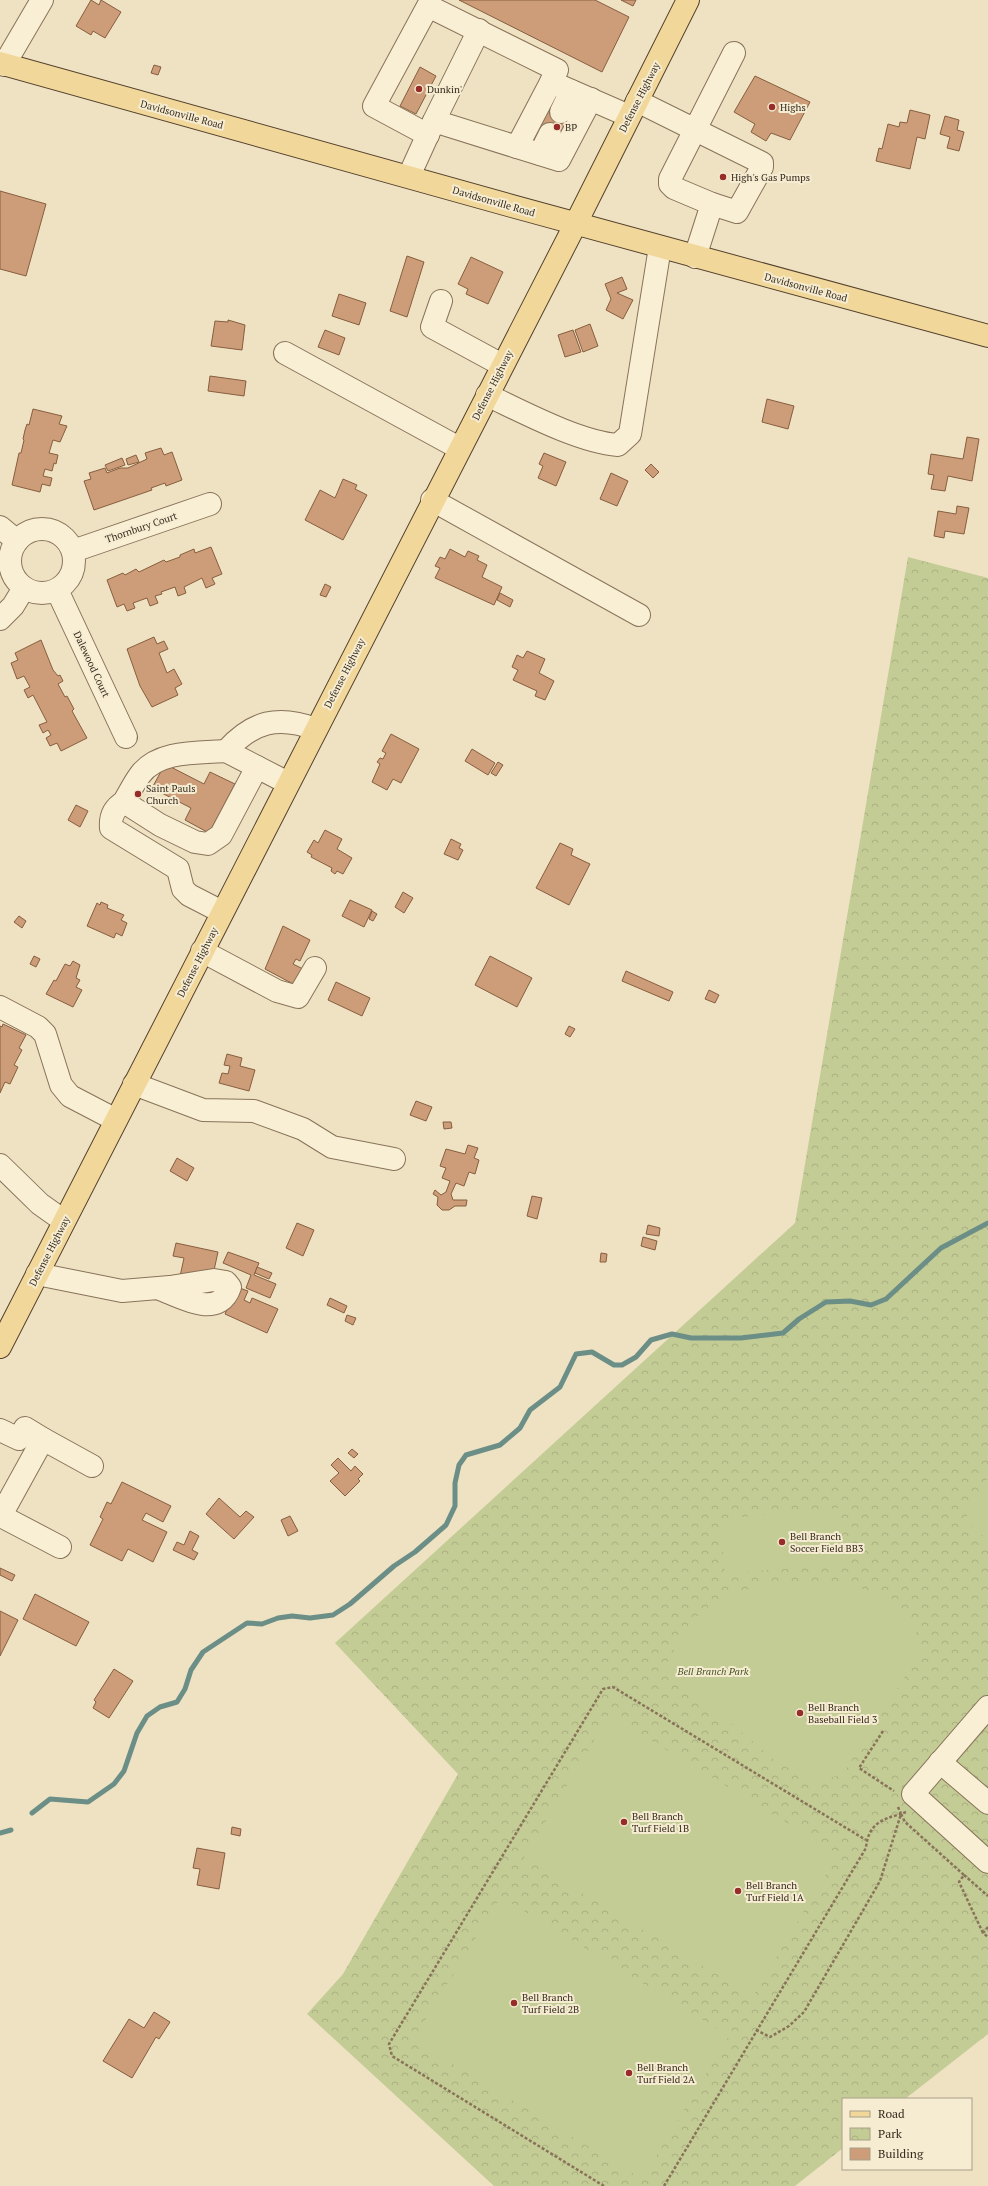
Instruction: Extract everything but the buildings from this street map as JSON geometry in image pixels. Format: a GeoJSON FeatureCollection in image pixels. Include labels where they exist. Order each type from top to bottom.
{"type":"FeatureCollection","features":[{"type":"Feature","properties":{"kind":"main road","name":"Defense Highway"},"geometry":{"type":"LineString","coordinates":[[0,1347],[688,0]]}},
{"type":"Feature","properties":{"kind":"main road","name":"Davidsonville Road"},"geometry":{"type":"LineString","coordinates":[[2,64],[409,176],[574,225],[988,336]]}},
{"type":"Feature","properties":{"kind":"street"},"geometry":{"type":"LineString","coordinates":[[2,64],[42,0]]}},
{"type":"Feature","properties":{"kind":"street"},"geometry":{"type":"LineString","coordinates":[[517,147],[558,70],[428,6],[374,106],[431,128],[517,147],[559,160],[581,95]]}},
{"type":"Feature","properties":{"kind":"street"},"geometry":{"type":"LineString","coordinates":[[409,176],[479,30]]}},
{"type":"Feature","properties":{"kind":"street"},"geometry":{"type":"LineString","coordinates":[[551,82],[581,95],[633,108],[694,131],[762,163],[762,167],[737,212],[712,204],[674,188],[670,184],[670,179],[694,131],[734,53]]}},
{"type":"Feature","properties":{"kind":"street"},"geometry":{"type":"LineString","coordinates":[[561,112],[581,95]]}},
{"type":"Feature","properties":{"kind":"street"},"geometry":{"type":"LineString","coordinates":[[540,154],[550,134]]}},
{"type":"Feature","properties":{"kind":"street"},"geometry":{"type":"LineString","coordinates":[[695,257],[712,204]]}},
{"type":"Feature","properties":{"kind":"street"},"geometry":{"type":"LineString","coordinates":[[487,395],[529,416],[595,441],[618,445],[630,434],[660,247]]}},
{"type":"Feature","properties":{"kind":"street"},"geometry":{"type":"LineString","coordinates":[[441,301],[432,327],[502,365]]}},
{"type":"Feature","properties":{"kind":"street"},"geometry":{"type":"LineString","coordinates":[[285,353],[459,448]]}},
{"type":"Feature","properties":{"kind":"street"},"geometry":{"type":"LineString","coordinates":[[432,500],[639,615]]}},
{"type":"Feature","properties":{"kind":"street","name":"Thornbury Court"},"geometry":{"type":"LineString","coordinates":[[72,551],[210,504]]}},
{"type":"Feature","properties":{"kind":"street"},"geometry":{"type":"LineString","coordinates":[[0,527],[17,540]]}},
{"type":"Feature","properties":{"kind":"street"},"geometry":{"type":"LineString","coordinates":[[46,529],[57,532],[66,540],[72,551],[74,560],[72,572],[66,582],[57,590],[46,593],[35,593],[24,588],[15,579],[11,569],[12,550],[17,540],[27,533],[46,529]]}},
{"type":"Feature","properties":{"kind":"street"},"geometry":{"type":"LineString","coordinates":[[0,619],[13,606],[24,588]]}},
{"type":"Feature","properties":{"kind":"street","name":"Dalewood Court"},"geometry":{"type":"LineString","coordinates":[[57,590],[126,737]]}},
{"type":"Feature","properties":{"kind":"street"},"geometry":{"type":"LineString","coordinates":[[226,751],[252,728],[275,720],[296,722],[316,729]]}},
{"type":"Feature","properties":{"kind":"street"},"geometry":{"type":"LineString","coordinates":[[222,912],[189,895],[183,889],[178,869],[111,828],[110,818],[118,806],[124,802],[140,775],[149,766],[162,758],[226,751],[288,783]]}},
{"type":"Feature","properties":{"kind":"street"},"geometry":{"type":"LineString","coordinates":[[124,802],[160,825],[196,842],[208,844],[222,835],[257,767]]}},
{"type":"Feature","properties":{"kind":"street"},"geometry":{"type":"LineString","coordinates":[[202,951],[277,991],[298,997],[315,968]]}},
{"type":"Feature","properties":{"kind":"street"},"geometry":{"type":"LineString","coordinates":[[0,1007],[38,1027],[45,1034],[61,1085],[65,1091],[116,1120]]}},
{"type":"Feature","properties":{"kind":"street"},"geometry":{"type":"LineString","coordinates":[[134,1084],[203,1110],[254,1111],[303,1130],[332,1147],[394,1160]]}},
{"type":"Feature","properties":{"kind":"street"},"geometry":{"type":"LineString","coordinates":[[0,1165],[40,1204],[64,1221]]}},
{"type":"Feature","properties":{"kind":"street"},"geometry":{"type":"LineString","coordinates":[[38,1274],[122,1291],[160,1288]]}},
{"type":"Feature","properties":{"kind":"street"},"geometry":{"type":"LineString","coordinates":[[0,1430],[19,1439],[25,1428],[92,1466]]}},
{"type":"Feature","properties":{"kind":"street"},"geometry":{"type":"LineString","coordinates":[[43,1439],[0,1516],[60,1547]]}},
{"type":"Feature","properties":{"kind":"street"},"geometry":{"type":"LineString","coordinates":[[984,1721],[940,1762],[913,1794],[988,1862]]}},
{"type":"Feature","properties":{"kind":"street"},"geometry":{"type":"LineString","coordinates":[[940,1762],[988,1803]]}},
{"type":"Feature","properties":{"kind":"path"},"geometry":{"type":"LineString","coordinates":[[604,2186],[392,2056],[389,2044],[603,1689],[613,1687],[866,1840]]}},
{"type":"Feature","properties":{"kind":"path"},"geometry":{"type":"LineString","coordinates":[[883,1731],[859,1768],[896,1793]]}},
{"type":"Feature","properties":{"kind":"path"},"geometry":{"type":"LineString","coordinates":[[664,2186],[866,1848],[866,1840],[872,1830],[882,1819],[901,1814]]}},
{"type":"Feature","properties":{"kind":"path"},"geometry":{"type":"LineString","coordinates":[[901,1814],[905,1822],[988,1896]]}},
{"type":"Feature","properties":{"kind":"path"},"geometry":{"type":"LineString","coordinates":[[756,2030],[770,2037],[789,2026],[804,2012],[880,1881],[901,1814]]}},
{"type":"Feature","properties":{"kind":"path"},"geometry":{"type":"LineString","coordinates":[[964,1875],[960,1882],[983,1933],[988,1937]]}},
{"type":"Feature","properties":{"kind":"path"},"geometry":{"type":"LineString","coordinates":[[983,1933],[988,1927]]}},
{"type":"Feature","properties":{"kind":"green space","name":"Bell Branch Park"},"geometry":{"type":"Polygon","coordinates":[[[908,557],[988,578],[988,2034],[906,2098],[842,2098],[842,2149],[795,2186],[494,2186],[307,2014],[343,1974],[458,1774],[335,1643],[795,1223],[908,557]]]}},
{"type":"Feature","properties":{"kind":"green space"},"geometry":{"type":"Polygon","coordinates":[[[988,1477],[988,1540],[965,1520],[988,1477]]]}},
{"type":"Feature","properties":{"kind":"green space","name":"Bell Branch Soccer Field BB3"},"geometry":{"type":"Polygon","coordinates":[[[839,1508],[845,1565],[725,1573],[719,1519],[839,1508]]]}},
{"type":"Feature","properties":{"kind":"green space","name":"Bell Branch Baseball Field 3"},"geometry":{"type":"Polygon","coordinates":[[[832,1582],[868,1591],[889,1600],[898,1607],[914,1627],[921,1651],[842,1775],[810,1782],[772,1758],[665,1667],[686,1629],[700,1614],[717,1602],[734,1594],[753,1588],[792,1583],[832,1582]]]}},
{"type":"Feature","properties":{"kind":"green space"},"geometry":{"type":"Polygon","coordinates":[[[609,1715],[838,1854],[753,1996],[524,1858],[609,1715]]]}},
{"type":"Feature","properties":{"kind":"green space"},"geometry":{"type":"Polygon","coordinates":[[[501,1897],[729,2036],[642,2179],[413,2040],[501,1897]]]}},
{"type":"Feature","properties":{"kind":"waterway"},"geometry":{"type":"LineString","coordinates":[[32,1813],[50,1799],[88,1802],[114,1784],[124,1771],[137,1733],[147,1716],[160,1707],[177,1702],[185,1689],[191,1670],[203,1652],[247,1623],[262,1624],[278,1618],[292,1616],[310,1618],[333,1615],[350,1604],[394,1566],[415,1552],[446,1525],[455,1506],[455,1483],[459,1465],[466,1455],[500,1445],[520,1428],[530,1410],[560,1387],[576,1354],[592,1352],[614,1365],[622,1365],[636,1357],[651,1340],[672,1334],[691,1338],[741,1338],[783,1333],[799,1319],[826,1302],[850,1301],[871,1305],[886,1299],[941,1248],[988,1223]]}},
{"type":"Feature","properties":{"kind":"waterway"},"geometry":{"type":"LineString","coordinates":[[0,1833],[11,1830]]}},
{"type":"Feature","properties":{"kind":"place","name":"Dunkin'"},"geometry":{"type":"Point","coordinates":[419,89]}},
{"type":"Feature","properties":{"kind":"place","name":"Highs"},"geometry":{"type":"Point","coordinates":[772,107]}},
{"type":"Feature","properties":{"kind":"place","name":"BP"},"geometry":{"type":"Point","coordinates":[557,127]}},
{"type":"Feature","properties":{"kind":"place","name":"High's Gas Pumps"},"geometry":{"type":"Point","coordinates":[723,177]}},
{"type":"Feature","properties":{"kind":"place","name":"Saint Pauls Church"},"geometry":{"type":"Point","coordinates":[138,794]}},
{"type":"Feature","properties":{"kind":"place","name":"Bell Branch Soccer Field BB3"},"geometry":{"type":"Point","coordinates":[782,1542]}},
{"type":"Feature","properties":{"kind":"place","name":"Bell Branch Baseball Field 3"},"geometry":{"type":"Point","coordinates":[800,1713]}},
{"type":"Feature","properties":{"kind":"place","name":"Bell Branch Turf Field 1B"},"geometry":{"type":"Point","coordinates":[624,1822]}},
{"type":"Feature","properties":{"kind":"place","name":"Bell Branch Turf Field 1A"},"geometry":{"type":"Point","coordinates":[738,1891]}},
{"type":"Feature","properties":{"kind":"place","name":"Bell Branch Turf Field 2B"},"geometry":{"type":"Point","coordinates":[514,2003]}},
{"type":"Feature","properties":{"kind":"place","name":"Bell Branch Turf Field 2A"},"geometry":{"type":"Point","coordinates":[629,2073]}}]}
